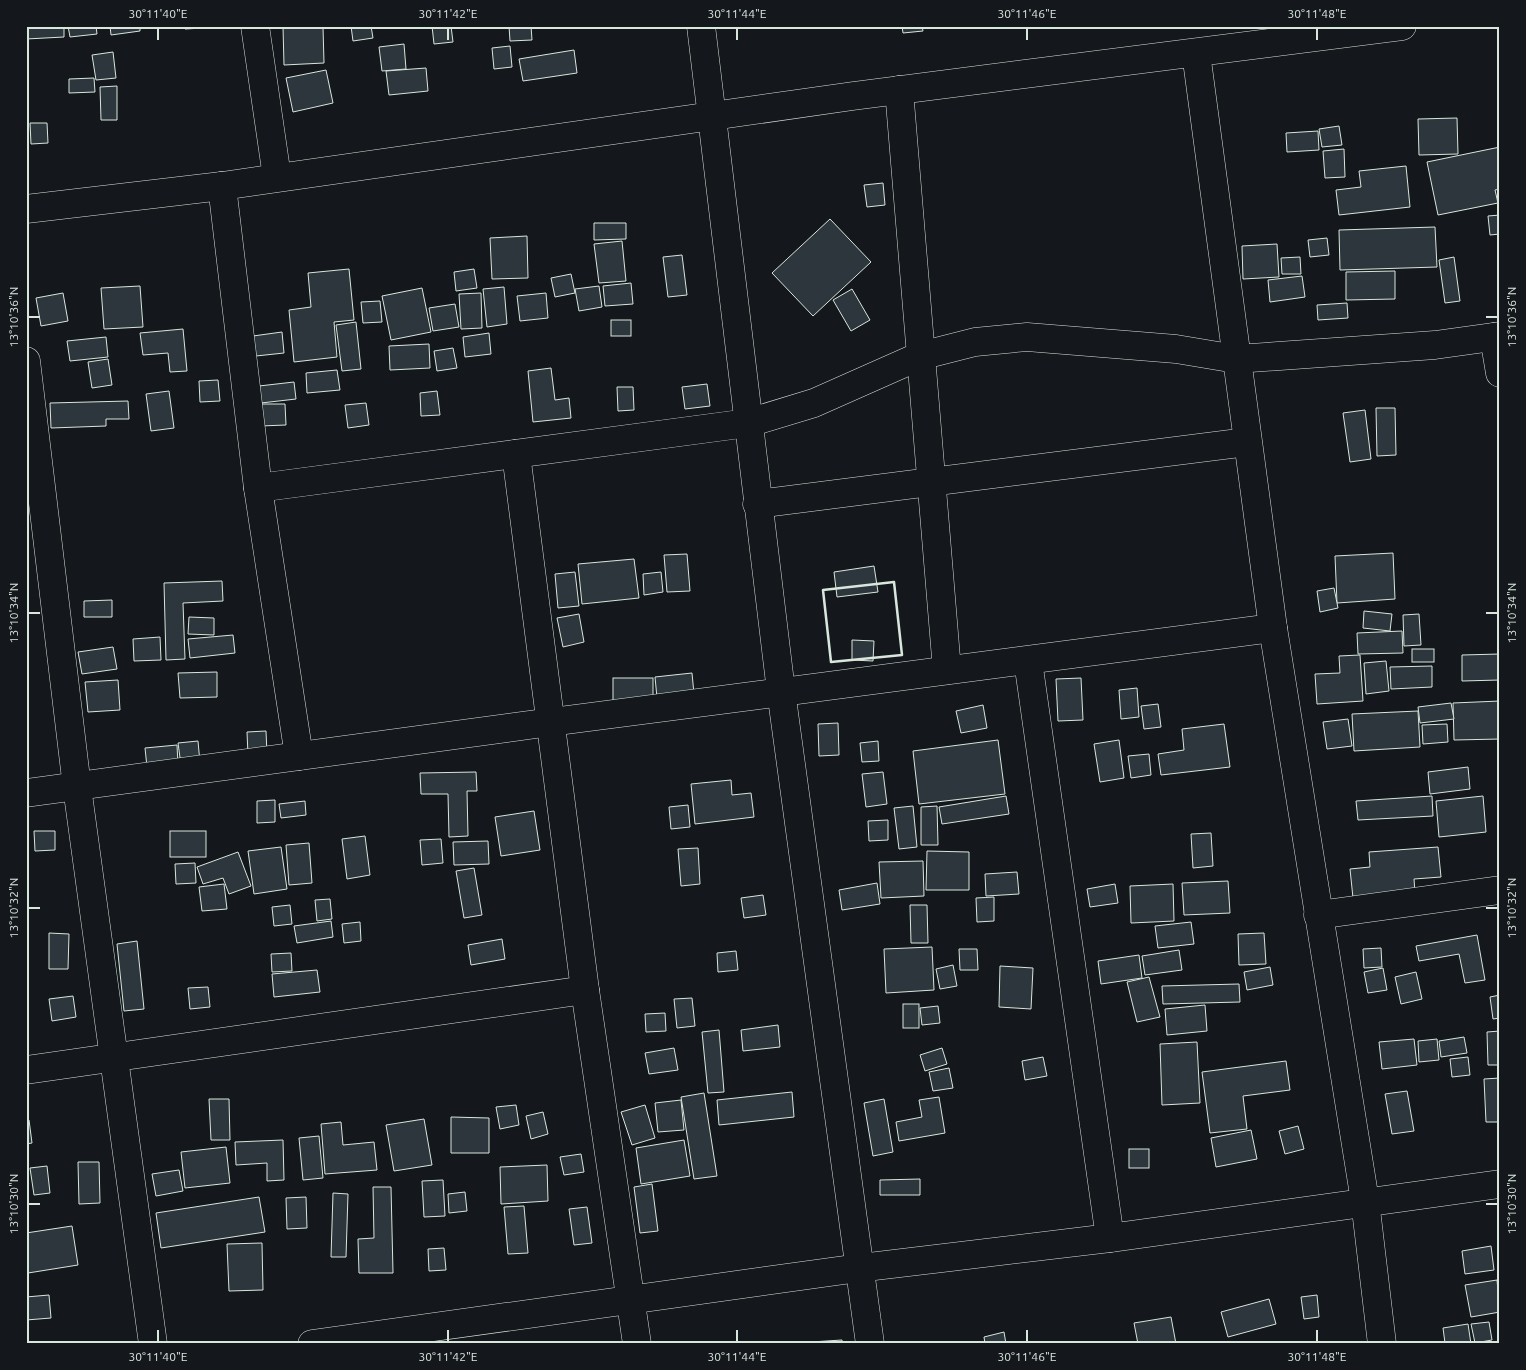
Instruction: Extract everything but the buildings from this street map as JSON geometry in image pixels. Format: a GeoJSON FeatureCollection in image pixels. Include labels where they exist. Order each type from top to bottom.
{"type":"FeatureCollection","features":[{"type":"Feature","properties":{"kind":"street"},"geometry":{"type":"LineString","coordinates":[[255,26],[278,177]]}},
{"type":"Feature","properties":{"kind":"street"},"geometry":{"type":"LineString","coordinates":[[701,26],[781,691],[870,1344]]}},
{"type":"Feature","properties":{"kind":"street"},"geometry":{"type":"LineString","coordinates":[[26,209],[222,186],[713,115],[1196,53],[1342,30],[1402,26]]}},
{"type":"Feature","properties":{"kind":"street"},"geometry":{"type":"LineString","coordinates":[[1196,53],[1273,628],[1365,1202],[1382,1344]]}},
{"type":"Feature","properties":{"kind":"street"},"geometry":{"type":"LineString","coordinates":[[899,90],[930,484],[947,670]]}},
{"type":"Feature","properties":{"kind":"street"},"geometry":{"type":"LineString","coordinates":[[222,186],[258,488],[299,756]]}},
{"type":"Feature","properties":{"kind":"street"},"geometry":{"type":"LineString","coordinates":[[258,488],[748,423],[814,403],[920,356],[975,342],[1027,337],[1176,349],[1236,359],[1435,345],[1497,337],[1500,373]]}},
{"type":"Feature","properties":{"kind":"street"},"geometry":{"type":"LineString","coordinates":[[26,361],[35,518],[77,787],[153,1344]]}},
{"type":"Feature","properties":{"kind":"street"},"geometry":{"type":"LineString","coordinates":[[758,504],[930,484],[1247,442]]}},
{"type":"Feature","properties":{"kind":"street"},"geometry":{"type":"LineString","coordinates":[[516,454],[585,990],[636,1344]]}},
{"type":"Feature","properties":{"kind":"street"},"geometry":{"type":"LineString","coordinates":[[26,793],[781,691],[1028,661],[1273,628]]}},
{"type":"Feature","properties":{"kind":"street"},"geometry":{"type":"LineString","coordinates":[[1028,661],[1110,1238]]}},
{"type":"Feature","properties":{"kind":"street"},"geometry":{"type":"LineString","coordinates":[[1318,915],[1500,890]]}},
{"type":"Feature","properties":{"kind":"street"},"geometry":{"type":"LineString","coordinates":[[26,1070],[585,990]]}},
{"type":"Feature","properties":{"kind":"street"},"geometry":{"type":"LineString","coordinates":[[312,1344],[859,1268],[1110,1238],[1500,1184]]}},
{"type":"Feature","properties":{"kind":"wall"},"geometry":{"type":"LineString","coordinates":[[894,582],[902,655],[831,662],[823,590],[894,582]]}}]}
